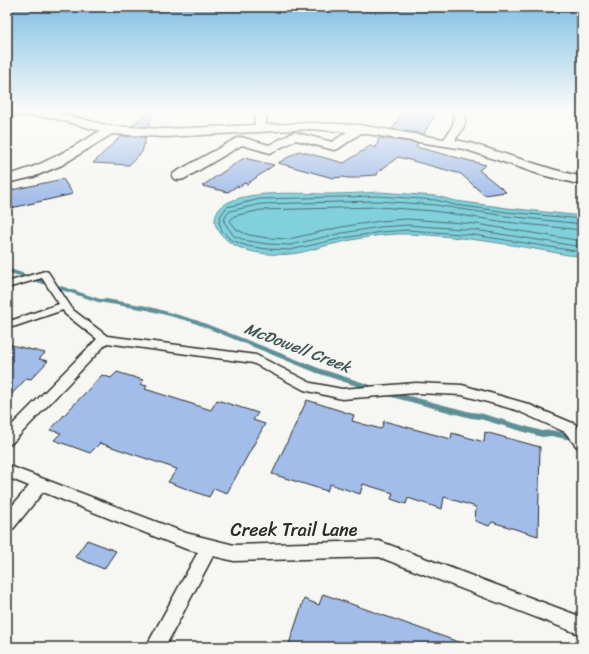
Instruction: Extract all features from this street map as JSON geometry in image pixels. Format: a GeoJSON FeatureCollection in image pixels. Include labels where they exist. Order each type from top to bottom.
{"type":"FeatureCollection","features":[{"type":"Feature","properties":{"kind":"street"},"geometry":{"type":"LineString","coordinates":[[7,179],[28,174],[57,162],[93,141]]}},
{"type":"Feature","properties":{"kind":"street"},"geometry":{"type":"LineString","coordinates":[[179,176],[241,141],[270,149],[286,141]]}},
{"type":"Feature","properties":{"kind":"street"},"geometry":{"type":"LineString","coordinates":[[312,141],[334,146],[342,141]]}},
{"type":"Feature","properties":{"kind":"street"},"geometry":{"type":"LineString","coordinates":[[438,141],[481,150],[547,172],[582,181]]}},
{"type":"Feature","properties":{"kind":"lane"},"geometry":{"type":"LineString","coordinates":[[7,285],[45,274],[69,312],[104,339],[256,359],[308,387],[342,394],[416,388],[462,390],[520,406],[570,428],[582,443]]}},
{"type":"Feature","properties":{"kind":"lane"},"geometry":{"type":"LineString","coordinates":[[7,321],[12,324],[65,306]]}},
{"type":"Feature","properties":{"kind":"lane"},"geometry":{"type":"LineString","coordinates":[[7,439],[104,339]]}},
{"type":"Feature","properties":{"kind":"lane","name":"Creek Trail Lane"},"geometry":{"type":"LineString","coordinates":[[7,471],[186,541],[234,554],[379,549],[582,626]]}},
{"type":"Feature","properties":{"kind":"lane"},"geometry":{"type":"LineString","coordinates":[[7,524],[40,484]]}},
{"type":"Feature","properties":{"kind":"lane"},"geometry":{"type":"LineString","coordinates":[[155,647],[209,547]]}},
{"type":"Feature","properties":{"kind":"water"},"geometry":{"type":"Polygon","coordinates":[[[379,192],[436,196],[456,201],[507,208],[582,216],[582,256],[568,255],[509,244],[409,234],[379,235],[305,252],[270,254],[248,250],[229,242],[222,235],[215,223],[216,215],[222,206],[234,200],[249,196],[284,193],[333,194],[379,192]]]}},
{"type":"Feature","properties":{"kind":"building"},"geometry":{"type":"Polygon","coordinates":[[[116,141],[145,141],[142,152],[129,165],[93,163],[116,141]]]}},
{"type":"Feature","properties":{"kind":"building"},"geometry":{"type":"Polygon","coordinates":[[[378,141],[399,141],[418,143],[416,147],[486,165],[479,170],[506,192],[484,195],[461,174],[398,157],[378,172],[377,175],[360,176],[358,178],[333,178],[278,163],[299,151],[344,163],[370,146],[376,148],[378,141]]]}},
{"type":"Feature","properties":{"kind":"building"},"geometry":{"type":"Polygon","coordinates":[[[244,158],[274,165],[247,184],[244,183],[228,192],[202,186],[244,158]]]}},
{"type":"Feature","properties":{"kind":"building"},"geometry":{"type":"Polygon","coordinates":[[[63,179],[73,194],[7,209],[7,191],[63,179]]]}},
{"type":"Feature","properties":{"kind":"building"},"geometry":{"type":"Polygon","coordinates":[[[7,344],[45,353],[39,359],[48,361],[31,379],[27,378],[7,399],[7,344]]]}},
{"type":"Feature","properties":{"kind":"building"},"geometry":{"type":"Polygon","coordinates":[[[117,372],[143,380],[140,384],[147,386],[145,389],[211,410],[217,400],[258,413],[253,420],[265,424],[227,493],[214,488],[209,497],[168,482],[177,469],[100,443],[90,453],[54,440],[61,433],[50,430],[102,375],[111,378],[117,372]]]}},
{"type":"Feature","properties":{"kind":"building"},"geometry":{"type":"Polygon","coordinates":[[[307,400],[354,415],[352,421],[381,429],[384,421],[451,439],[452,433],[484,442],[485,432],[540,447],[538,536],[492,522],[489,526],[475,521],[476,507],[444,497],[442,509],[408,498],[406,504],[391,499],[393,493],[363,484],[360,494],[330,484],[327,491],[272,474],[307,400]]]}},
{"type":"Feature","properties":{"kind":"building"},"geometry":{"type":"Polygon","coordinates":[[[87,540],[116,551],[104,569],[75,557],[87,540]]]}},
{"type":"Feature","properties":{"kind":"building"},"geometry":{"type":"Polygon","coordinates":[[[323,594],[467,645],[466,647],[288,647],[304,599],[319,605],[323,594]]]}},
{"type":"Feature","properties":{"kind":"waterway","name":"McDowell Creek"},"geometry":{"type":"LineString","coordinates":[[7,270],[100,301],[147,308],[194,321],[319,371],[375,389]]}},
{"type":"Feature","properties":{"kind":"waterway","name":"McDowell Creek"},"geometry":{"type":"LineString","coordinates":[[386,393],[480,416],[542,434],[551,433],[582,439]]}}]}
